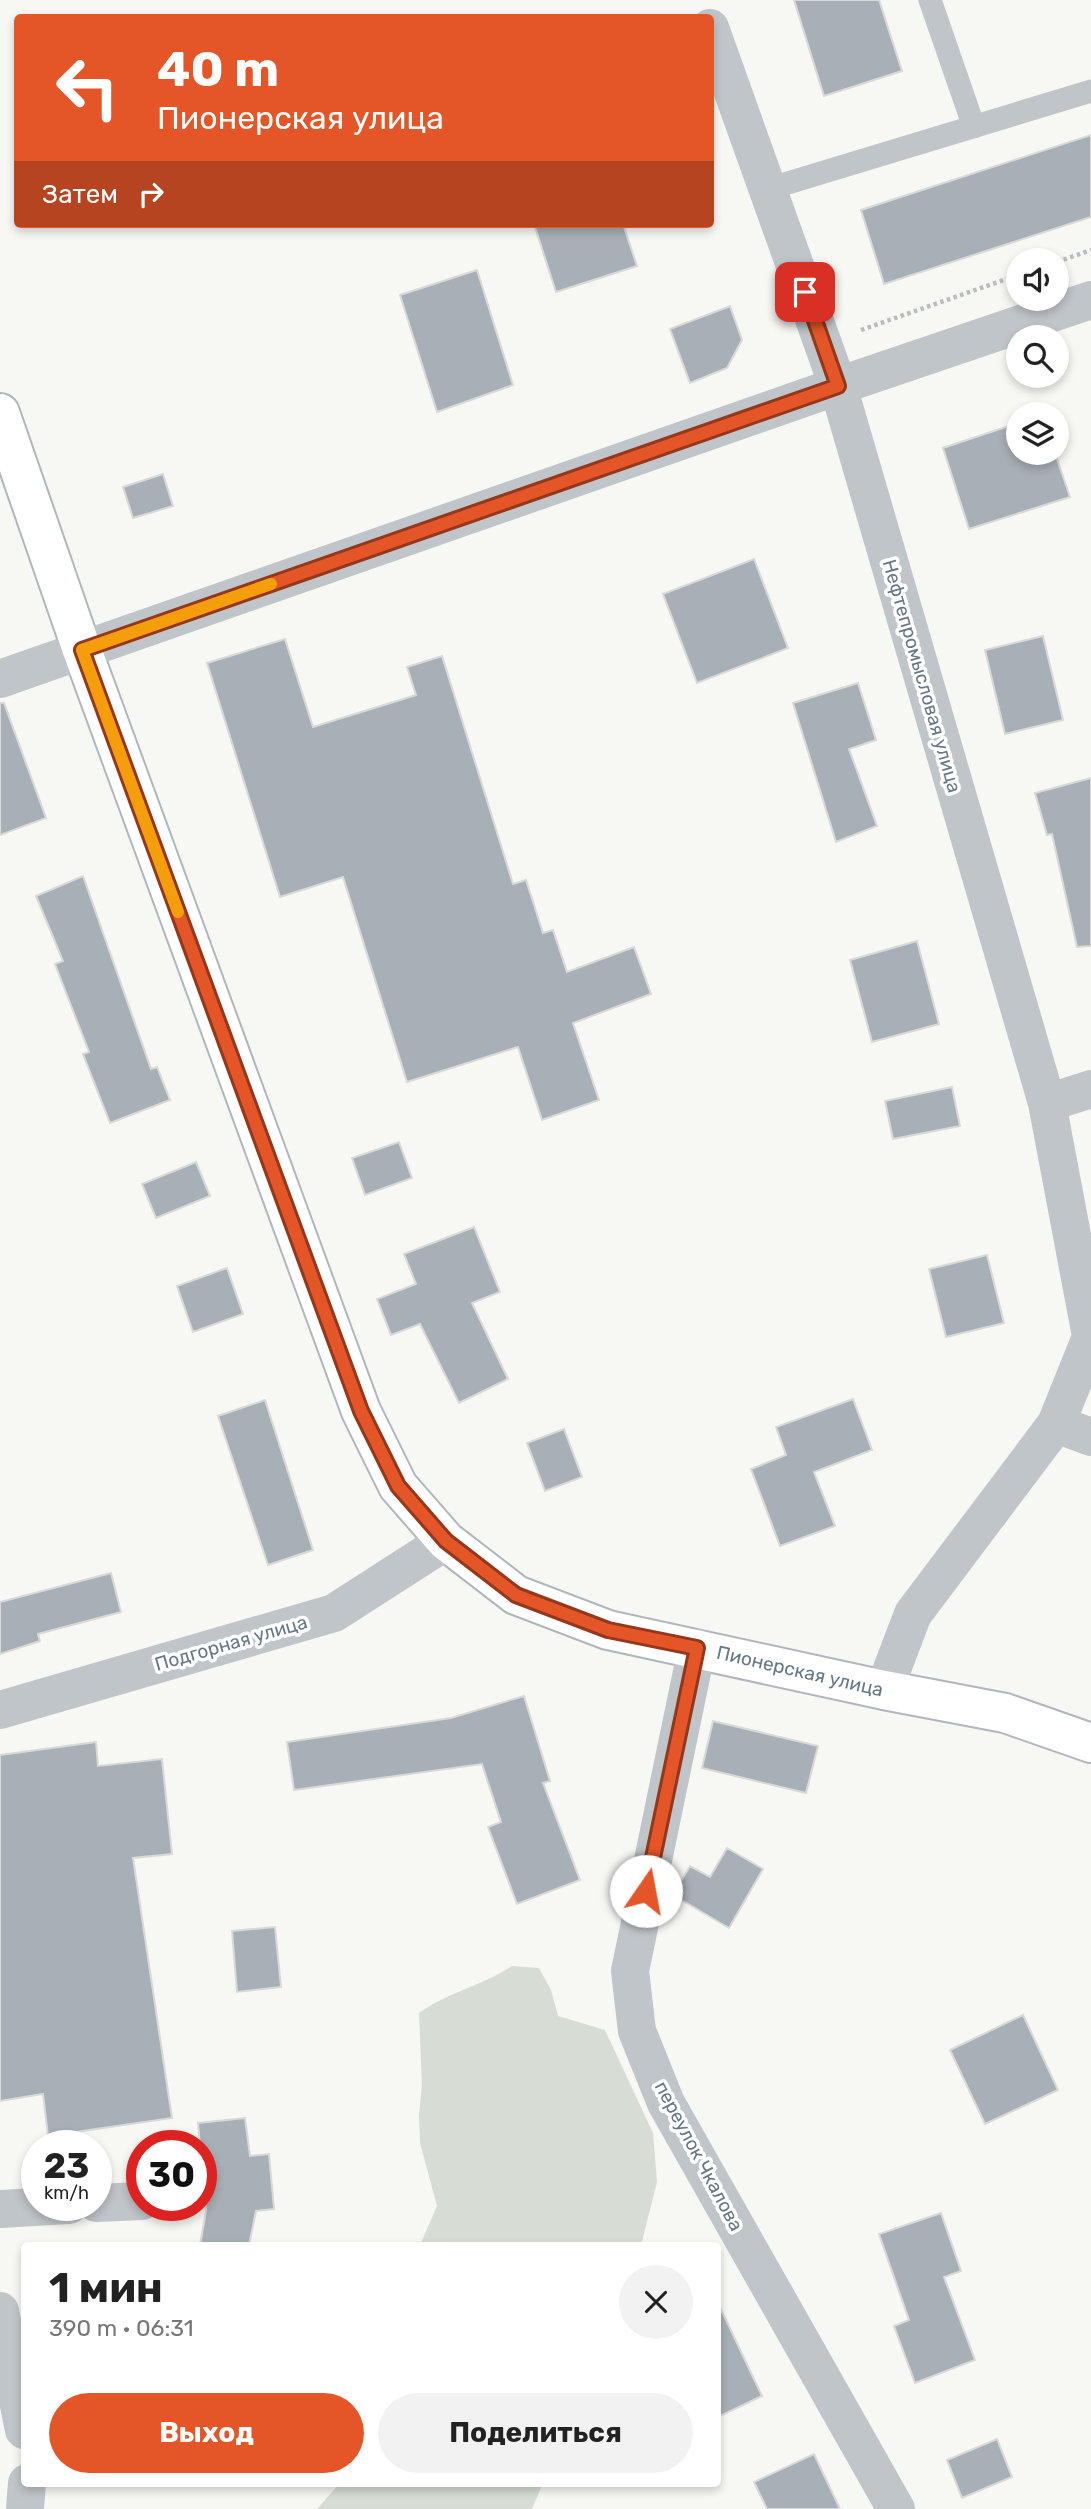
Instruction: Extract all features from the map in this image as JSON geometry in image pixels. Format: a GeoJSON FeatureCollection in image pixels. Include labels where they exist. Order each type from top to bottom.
{"type":"FeatureCollection","features":[{"type":"Feature","properties":{"kind":"main road","name":"Пионерская улица"},"geometry":{"type":"LineString","coordinates":[[0,412],[82,650],[361,1411],[398,1486],[446,1541],[516,1595],[608,1630],[884,1690],[1006,1713],[1091,1743]]}},
{"type":"Feature","properties":{"kind":"street","name":"Нефтепромысловая улица"},"geometry":{"type":"LineString","coordinates":[[714,39],[838,386],[1047,1103],[1091,1337],[1073,1431],[913,1614],[884,1690]]}},
{"type":"Feature","properties":{"kind":"street"},"geometry":{"type":"LineString","coordinates":[[0,679],[1091,300]]}},
{"type":"Feature","properties":{"kind":"street"},"geometry":{"type":"LineString","coordinates":[[1047,1103],[1091,1089]]}},
{"type":"Feature","properties":{"kind":"street","name":"Подгорная улица"},"geometry":{"type":"LineString","coordinates":[[0,1710],[334,1613],[446,1541]]}},
{"type":"Feature","properties":{"kind":"street","name":"переулок Чкалова"},"geometry":{"type":"LineString","coordinates":[[697,1648],[629,1971],[637,2031],[666,2103],[896,2509]]}},
{"type":"Feature","properties":{"kind":"street"},"geometry":{"type":"LineString","coordinates":[[0,2209],[21,2208]]}},
{"type":"Feature","properties":{"kind":"street"},"geometry":{"type":"LineString","coordinates":[[0,2311],[21,2415]]}},
{"type":"Feature","properties":{"kind":"street"},"geometry":{"type":"LineString","coordinates":[[25,2509],[27,2487]]}},
{"type":"Feature","properties":{"kind":"lane"},"geometry":{"type":"LineString","coordinates":[[930,0],[974,127]]}},
{"type":"Feature","properties":{"kind":"lane"},"geometry":{"type":"LineString","coordinates":[[768,189],[1091,91]]}},
{"type":"Feature","properties":{"kind":"path"},"geometry":{"type":"LineString","coordinates":[[1069,258],[1091,250]]}},
{"type":"Feature","properties":{"kind":"path"},"geometry":{"type":"LineString","coordinates":[[823,343],[1006,279]]}},
{"type":"Feature","properties":{"kind":"shaded area"},"geometry":{"type":"Polygon","coordinates":[[[512,1966],[539,1968],[551,1990],[558,2016],[605,2030],[653,2133],[657,2182],[642,2242],[421,2242],[437,2206],[420,2143],[422,2085],[419,2013],[443,1999],[512,1966]]]}},
{"type":"Feature","properties":{"kind":"shaded area"},"geometry":{"type":"Polygon","coordinates":[[[336,2487],[541,2487],[532,2509],[317,2509],[336,2487]]]}},
{"type":"Feature","properties":{"kind":"building"},"geometry":{"type":"Polygon","coordinates":[[[794,0],[879,0],[902,71],[824,96],[794,0]]]}},
{"type":"Feature","properties":{"kind":"building"},"geometry":{"type":"Polygon","coordinates":[[[1091,135],[1091,217],[884,284],[861,210],[1091,135]]]}},
{"type":"Feature","properties":{"kind":"building"},"geometry":{"type":"Polygon","coordinates":[[[535,228],[624,228],[637,266],[556,292],[535,228]]]}},
{"type":"Feature","properties":{"kind":"building"},"geometry":{"type":"Polygon","coordinates":[[[477,270],[513,385],[437,412],[400,295],[477,270]]]}},
{"type":"Feature","properties":{"kind":"building"},"geometry":{"type":"Polygon","coordinates":[[[730,306],[742,340],[727,368],[690,383],[670,329],[730,306]]]}},
{"type":"Feature","properties":{"kind":"building"},"geometry":{"type":"Polygon","coordinates":[[[1006,427],[1006,465],[1059,465],[1070,497],[969,529],[943,448],[1006,427]]]}},
{"type":"Feature","properties":{"kind":"building"},"geometry":{"type":"Polygon","coordinates":[[[163,474],[173,506],[133,518],[123,487],[163,474]]]}},
{"type":"Feature","properties":{"kind":"building"},"geometry":{"type":"Polygon","coordinates":[[[754,559],[788,648],[697,683],[663,594],[754,559]]]}},
{"type":"Feature","properties":{"kind":"building"},"geometry":{"type":"Polygon","coordinates":[[[1043,636],[1063,720],[1005,734],[985,650],[1043,636]]]}},
{"type":"Feature","properties":{"kind":"building"},"geometry":{"type":"Polygon","coordinates":[[[285,639],[313,727],[416,695],[407,667],[442,656],[513,884],[526,880],[543,933],[553,930],[567,972],[634,947],[651,994],[573,1023],[599,1100],[542,1120],[518,1047],[407,1082],[343,877],[280,897],[207,663],[285,639]]]}},
{"type":"Feature","properties":{"kind":"building"},"geometry":{"type":"Polygon","coordinates":[[[858,683],[876,740],[849,749],[877,826],[836,842],[793,703],[858,683]]]}},
{"type":"Feature","properties":{"kind":"building"},"geometry":{"type":"Polygon","coordinates":[[[0,703],[4,703],[46,818],[0,835],[0,703]]]}},
{"type":"Feature","properties":{"kind":"building"},"geometry":{"type":"Polygon","coordinates":[[[1091,778],[1091,946],[1077,947],[1052,834],[1047,835],[1035,793],[1091,778]]]}},
{"type":"Feature","properties":{"kind":"building"},"geometry":{"type":"Polygon","coordinates":[[[83,876],[151,1069],[157,1067],[170,1100],[110,1123],[83,1054],[89,1052],[55,964],[63,961],[36,896],[83,876]]]}},
{"type":"Feature","properties":{"kind":"building"},"geometry":{"type":"Polygon","coordinates":[[[917,941],[939,1024],[872,1042],[850,960],[917,941]]]}},
{"type":"Feature","properties":{"kind":"building"},"geometry":{"type":"Polygon","coordinates":[[[952,1087],[960,1126],[893,1139],[885,1101],[952,1087]]]}},
{"type":"Feature","properties":{"kind":"building"},"geometry":{"type":"Polygon","coordinates":[[[399,1142],[412,1178],[365,1195],[352,1158],[399,1142]]]}},
{"type":"Feature","properties":{"kind":"building"},"geometry":{"type":"Polygon","coordinates":[[[196,1162],[210,1196],[156,1218],[142,1184],[196,1162]]]}},
{"type":"Feature","properties":{"kind":"building"},"geometry":{"type":"Polygon","coordinates":[[[474,1227],[500,1292],[472,1303],[508,1379],[459,1403],[420,1324],[391,1335],[377,1299],[416,1284],[404,1254],[474,1227]]]}},
{"type":"Feature","properties":{"kind":"building"},"geometry":{"type":"Polygon","coordinates":[[[987,1255],[1004,1323],[946,1337],[929,1269],[987,1255]]]}},
{"type":"Feature","properties":{"kind":"building"},"geometry":{"type":"Polygon","coordinates":[[[227,1268],[243,1314],[193,1332],[177,1286],[227,1268]]]}},
{"type":"Feature","properties":{"kind":"building"},"geometry":{"type":"Polygon","coordinates":[[[853,1399],[872,1450],[814,1472],[835,1526],[780,1546],[751,1469],[786,1455],[776,1427],[853,1399]]]}},
{"type":"Feature","properties":{"kind":"building"},"geometry":{"type":"Polygon","coordinates":[[[265,1400],[313,1550],[268,1565],[218,1416],[265,1400]]]}},
{"type":"Feature","properties":{"kind":"building"},"geometry":{"type":"Polygon","coordinates":[[[564,1429],[582,1477],[545,1491],[527,1443],[564,1429]]]}},
{"type":"Feature","properties":{"kind":"building"},"geometry":{"type":"Polygon","coordinates":[[[111,1573],[121,1612],[38,1634],[40,1641],[0,1654],[0,1602],[111,1573]]]}},
{"type":"Feature","properties":{"kind":"building"},"geometry":{"type":"Polygon","coordinates":[[[524,1696],[550,1781],[543,1783],[580,1880],[517,1904],[488,1827],[501,1822],[482,1764],[294,1790],[287,1742],[451,1718],[524,1696]]]}},
{"type":"Feature","properties":{"kind":"building"},"geometry":{"type":"Polygon","coordinates":[[[713,1721],[818,1746],[806,1793],[702,1768],[713,1721]]]}},
{"type":"Feature","properties":{"kind":"building"},"geometry":{"type":"Polygon","coordinates":[[[96,1742],[98,1766],[162,1759],[172,1854],[133,1858],[172,2118],[89,2130],[47,2130],[43,2094],[0,2101],[0,1755],[96,1742]]]}},
{"type":"Feature","properties":{"kind":"building"},"geometry":{"type":"Polygon","coordinates":[[[727,1848],[763,1869],[729,1928],[673,1895],[690,1866],[710,1877],[727,1848]]]}},
{"type":"Feature","properties":{"kind":"building"},"geometry":{"type":"Polygon","coordinates":[[[275,1927],[281,1987],[237,1992],[232,1931],[275,1927]]]}},
{"type":"Feature","properties":{"kind":"building"},"geometry":{"type":"Polygon","coordinates":[[[1023,2015],[1058,2090],[985,2124],[950,2050],[1023,2015]]]}},
{"type":"Feature","properties":{"kind":"building"},"geometry":{"type":"Polygon","coordinates":[[[245,2118],[250,2156],[269,2154],[274,2209],[256,2211],[250,2242],[201,2242],[204,2221],[217,2221],[217,2130],[199,2130],[198,2123],[245,2118]]]}},
{"type":"Feature","properties":{"kind":"building"},"geometry":{"type":"Polygon","coordinates":[[[941,2213],[961,2271],[944,2277],[975,2360],[915,2383],[894,2326],[909,2320],[879,2234],[941,2213]]]}},
{"type":"Feature","properties":{"kind":"building"},"geometry":{"type":"Polygon","coordinates":[[[721,2309],[762,2396],[721,2416],[721,2309]]]}},
{"type":"Feature","properties":{"kind":"building"},"geometry":{"type":"Polygon","coordinates":[[[997,2439],[1012,2477],[962,2498],[947,2460],[997,2439]]]}},
{"type":"Feature","properties":{"kind":"building"},"geometry":{"type":"Polygon","coordinates":[[[814,2454],[840,2509],[767,2509],[754,2482],[814,2454]]]}},
{"type":"Feature","properties":{"kind":"slow traffic"},"geometry":{"type":"LineString","coordinates":[[178,912],[82,650],[271,584]]}},
{"type":"Feature","properties":{"kind":"route"},"geometry":{"type":"LineString","coordinates":[[646,1891],[697,1648],[608,1630],[516,1595],[446,1541],[398,1486],[361,1411],[82,650],[838,386],[805,292]]}}]}
